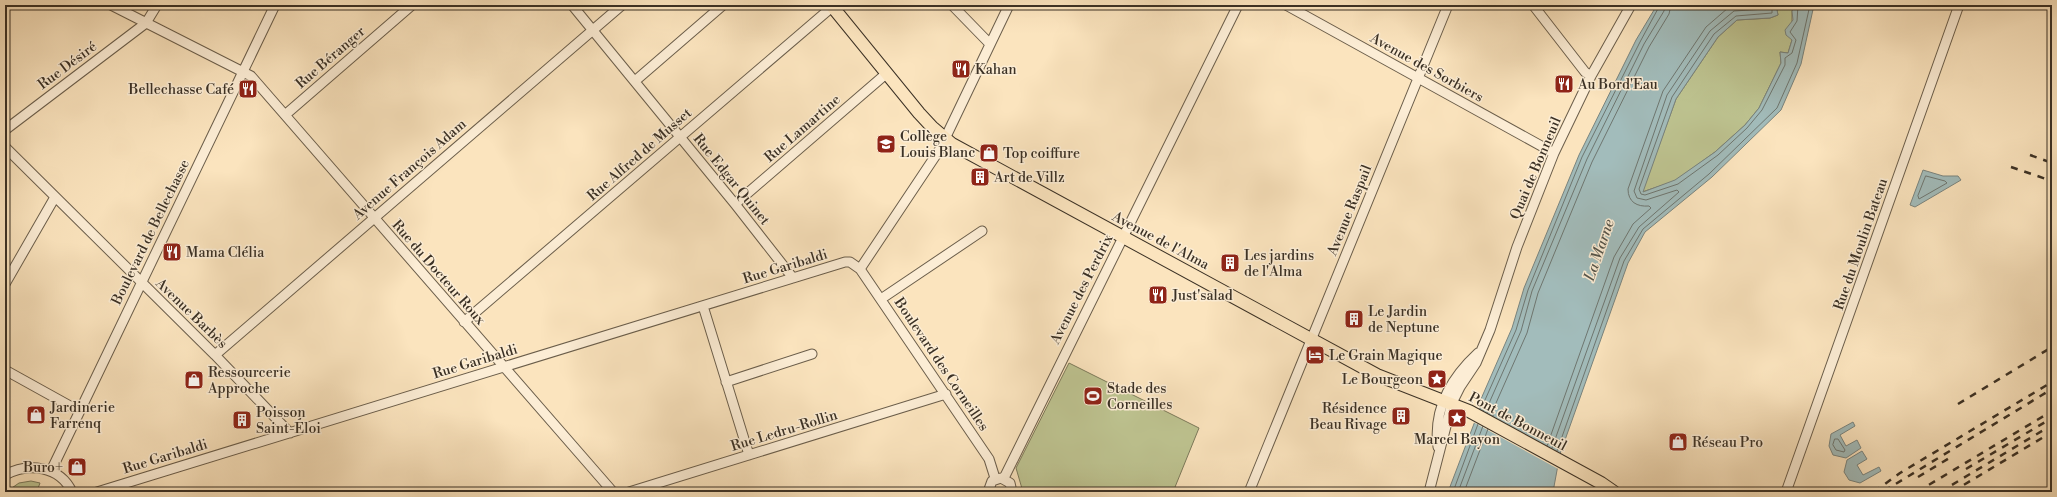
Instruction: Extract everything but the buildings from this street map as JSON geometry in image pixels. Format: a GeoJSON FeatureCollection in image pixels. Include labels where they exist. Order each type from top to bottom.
{"type":"FeatureCollection","features":[{"type":"Feature","properties":{"kind":"main road","name":"Avenue de l'Alma"},"geometry":{"type":"LineString","coordinates":[[832,6],[932,128],[944,139],[1377,376],[1448,402]]}},
{"type":"Feature","properties":{"kind":"main road","name":"Pont de Bonneuil"},"geometry":{"type":"LineString","coordinates":[[1448,402],[1469,411],[1570,466]]}},
{"type":"Feature","properties":{"kind":"main road"},"geometry":{"type":"LineString","coordinates":[[1570,466],[1605,492]]}},
{"type":"Feature","properties":{"kind":"main road"},"geometry":{"type":"LineString","coordinates":[[1570,466],[1614,492]]}},
{"type":"Feature","properties":{"kind":"street","name":"Rue du Docteur Roux"},"geometry":{"type":"LineString","coordinates":[[111,5],[251,76],[613,492]]}},
{"type":"Feature","properties":{"kind":"street"},"geometry":{"type":"LineString","coordinates":[[146,23],[157,5]]}},
{"type":"Feature","properties":{"kind":"street","name":"Boulevard de Bellechasse"},"geometry":{"type":"LineString","coordinates":[[51,471],[275,5]]}},
{"type":"Feature","properties":{"kind":"street","name":"Rue Béranger"},"geometry":{"type":"LineString","coordinates":[[285,115],[412,5]]}},
{"type":"Feature","properties":{"kind":"street","name":"Rue Edgar Quinet"},"geometry":{"type":"LineString","coordinates":[[572,5],[735,204],[793,278]]}},
{"type":"Feature","properties":{"kind":"street","name":"Avenue François Adam"},"geometry":{"type":"LineString","coordinates":[[214,355],[622,5]]}},
{"type":"Feature","properties":{"kind":"street"},"geometry":{"type":"LineString","coordinates":[[635,81],[723,5]]}},
{"type":"Feature","properties":{"kind":"street"},"geometry":{"type":"LineString","coordinates":[[952,5],[990,44]]}},
{"type":"Feature","properties":{"kind":"street"},"geometry":{"type":"LineString","coordinates":[[860,269],[940,149],[1009,5]]}},
{"type":"Feature","properties":{"kind":"street","name":"Avenue des Perdrix"},"geometry":{"type":"LineString","coordinates":[[988,492],[989,484],[1000,478],[1123,237],[1238,5]]}},
{"type":"Feature","properties":{"kind":"street","name":"Avenue des Sorbiers"},"geometry":{"type":"LineString","coordinates":[[1286,5],[1554,153]]}},
{"type":"Feature","properties":{"kind":"street","name":"Avenue Raspail"},"geometry":{"type":"LineString","coordinates":[[1249,492],[1448,5]]}},
{"type":"Feature","properties":{"kind":"street"},"geometry":{"type":"LineString","coordinates":[[1532,5],[1585,72],[1591,76]]}},
{"type":"Feature","properties":{"kind":"street","name":"Quai de Bonneuil"},"geometry":{"type":"LineString","coordinates":[[1429,492],[1448,402],[1476,363],[1517,247],[1554,153],[1591,76],[1631,5]]}},
{"type":"Feature","properties":{"kind":"street","name":"Rue du Moulin Bateau"},"geometry":{"type":"LineString","coordinates":[[1786,492],[1959,5]]}},
{"type":"Feature","properties":{"kind":"street","name":"Rue Alfred de Musset"},"geometry":{"type":"LineString","coordinates":[[464,322],[832,6]]}},
{"type":"Feature","properties":{"kind":"street","name":"Rue Désiré"},"geometry":{"type":"LineString","coordinates":[[5,130],[146,23]]}},
{"type":"Feature","properties":{"kind":"street","name":"Rue Lamartine"},"geometry":{"type":"LineString","coordinates":[[735,204],[887,73]]}},
{"type":"Feature","properties":{"kind":"street","name":"Avenue Barbès"},"geometry":{"type":"LineString","coordinates":[[5,147],[214,355],[290,433]]}},
{"type":"Feature","properties":{"kind":"street"},"geometry":{"type":"LineString","coordinates":[[5,284],[55,197]]}},
{"type":"Feature","properties":{"kind":"street"},"geometry":{"type":"LineString","coordinates":[[881,299],[982,231]]}},
{"type":"Feature","properties":{"kind":"street","name":"Rue Garibaldi"},"geometry":{"type":"LineString","coordinates":[[97,492],[846,262],[850,262],[860,269]]}},
{"type":"Feature","properties":{"kind":"street","name":"Boulevard des Corneilles"},"geometry":{"type":"LineString","coordinates":[[860,269],[946,394],[1000,478],[1010,483],[1012,492]]}},
{"type":"Feature","properties":{"kind":"street"},"geometry":{"type":"LineString","coordinates":[[703,306],[748,455]]}},
{"type":"Feature","properties":{"kind":"street"},"geometry":{"type":"LineString","coordinates":[[726,382],[812,354]]}},
{"type":"Feature","properties":{"kind":"street"},"geometry":{"type":"LineString","coordinates":[[5,370],[80,412]]}},
{"type":"Feature","properties":{"kind":"street","name":"Rue Ledru-Rollin"},"geometry":{"type":"LineString","coordinates":[[629,492],[946,394]]}},
{"type":"Feature","properties":{"kind":"street"},"geometry":{"type":"LineString","coordinates":[[5,475],[19,469],[39,467],[51,471],[63,479],[72,492]]}},
{"type":"Feature","properties":{"kind":"green space"},"geometry":{"type":"Polygon","coordinates":[[[1776,5],[1795,5],[1792,11],[1792,40],[1788,53],[1780,52],[1781,63],[1759,108],[1745,125],[1715,152],[1675,181],[1642,192],[1676,99],[1718,37],[1737,20],[1770,18],[1778,15],[1776,5]]]}},
{"type":"Feature","properties":{"kind":"green space","name":"Stade des Corneilles"},"geometry":{"type":"Polygon","coordinates":[[[1069,363],[1199,428],[1173,492],[1023,492],[1016,468],[1069,363]]]}},
{"type":"Feature","properties":{"kind":"green space"},"geometry":{"type":"Polygon","coordinates":[[[31,481],[40,483],[37,491],[6,492],[19,483],[31,481]]]}},
{"type":"Feature","properties":{"kind":"water","name":"La Marne"},"geometry":{"type":"Polygon","coordinates":[[[1657,5],[1776,5],[1778,15],[1770,18],[1737,20],[1718,37],[1676,99],[1643,192],[1675,180],[1715,152],[1745,125],[1759,108],[1781,63],[1780,52],[1788,53],[1792,40],[1786,35],[1785,30],[1793,20],[1792,11],[1795,5],[1814,5],[1801,64],[1781,110],[1712,177],[1645,232],[1628,263],[1560,454],[1553,492],[1448,492],[1480,408],[1481,399],[1512,328],[1524,288],[1579,155],[1636,40],[1657,5]]]}},
{"type":"Feature","properties":{"kind":"water"},"geometry":{"type":"Polygon","coordinates":[[[1923,170],[1943,176],[1958,176],[1961,180],[1915,207],[1910,205],[1923,170]]]}},
{"type":"Feature","properties":{"kind":"water"},"geometry":{"type":"Polygon","coordinates":[[[1853,422],[1855,426],[1840,435],[1846,446],[1857,440],[1861,448],[1846,458],[1833,455],[1829,446],[1831,434],[1853,422]]]}},
{"type":"Feature","properties":{"kind":"water"},"geometry":{"type":"Polygon","coordinates":[[[1862,451],[1867,459],[1857,465],[1863,475],[1879,467],[1881,471],[1860,483],[1849,480],[1844,472],[1847,460],[1862,451]]]}},
{"type":"Feature","properties":{"kind":"pier"},"geometry":{"type":"Polygon","coordinates":[[[1478,408],[1562,454],[1560,470],[1473,422],[1478,408]]]}},
{"type":"Feature","properties":{"kind":"railway"},"geometry":{"type":"LineString","coordinates":[[2030,155],[2052,163]]}},
{"type":"Feature","properties":{"kind":"railway"},"geometry":{"type":"LineString","coordinates":[[2011,167],[2052,181]]}},
{"type":"Feature","properties":{"kind":"railway"},"geometry":{"type":"LineString","coordinates":[[1958,404],[2052,347]]}},
{"type":"Feature","properties":{"kind":"railway"},"geometry":{"type":"LineString","coordinates":[[1874,492],[1900,473],[2052,382]]}},
{"type":"Feature","properties":{"kind":"railway"},"geometry":{"type":"LineString","coordinates":[[1884,491],[2052,389]]}},
{"type":"Feature","properties":{"kind":"railway"},"geometry":{"type":"LineString","coordinates":[[1917,492],[2052,411]]}},
{"type":"Feature","properties":{"kind":"railway"},"geometry":{"type":"LineString","coordinates":[[1966,469],[2052,418]]}},
{"type":"Feature","properties":{"kind":"railway"},"geometry":{"type":"LineString","coordinates":[[1940,492],[2052,425]]}},
{"type":"Feature","properties":{"kind":"railway"},"geometry":{"type":"LineString","coordinates":[[1952,492],[2052,432]]}},
{"type":"Feature","properties":{"kind":"railway"},"geometry":{"type":"LineString","coordinates":[[1918,477],[1951,457]]}},
{"type":"Feature","properties":{"kind":"place","name":"Kahan"},"geometry":{"type":"Point","coordinates":[961,69]}},
{"type":"Feature","properties":{"kind":"place","name":"Au Bord'Eau"},"geometry":{"type":"Point","coordinates":[1564,84]}},
{"type":"Feature","properties":{"kind":"place","name":"Bellechasse Café"},"geometry":{"type":"Point","coordinates":[248,89]}},
{"type":"Feature","properties":{"kind":"place","name":"Collège Louis Blanc"},"geometry":{"type":"Point","coordinates":[886,144]}},
{"type":"Feature","properties":{"kind":"place","name":"Top coiffure"},"geometry":{"type":"Point","coordinates":[989,153]}},
{"type":"Feature","properties":{"kind":"place","name":"Art de Villz"},"geometry":{"type":"Point","coordinates":[980,177]}},
{"type":"Feature","properties":{"kind":"place","name":"Mama Clélia"},"geometry":{"type":"Point","coordinates":[172,252]}},
{"type":"Feature","properties":{"kind":"place","name":"Les jardins de l'Alma"},"geometry":{"type":"Point","coordinates":[1230,263]}},
{"type":"Feature","properties":{"kind":"place","name":"Just'salad"},"geometry":{"type":"Point","coordinates":[1158,295]}},
{"type":"Feature","properties":{"kind":"place","name":"Le Jardin de Neptune"},"geometry":{"type":"Point","coordinates":[1354,319]}},
{"type":"Feature","properties":{"kind":"place","name":"Le Grain Magique"},"geometry":{"type":"Point","coordinates":[1315,355]}},
{"type":"Feature","properties":{"kind":"place","name":"Le Bourgeon"},"geometry":{"type":"Point","coordinates":[1437,379]}},
{"type":"Feature","properties":{"kind":"place","name":"Ressourcerie Approche"},"geometry":{"type":"Point","coordinates":[194,380]}},
{"type":"Feature","properties":{"kind":"place","name":"Stade des Corneilles"},"geometry":{"type":"Point","coordinates":[1093,396]}},
{"type":"Feature","properties":{"kind":"place","name":"Jardinerie Farrenq"},"geometry":{"type":"Point","coordinates":[36,415]}},
{"type":"Feature","properties":{"kind":"place","name":"Résidence Beau Rivage"},"geometry":{"type":"Point","coordinates":[1401,416]}},
{"type":"Feature","properties":{"kind":"place","name":"Marcel Bayon"},"geometry":{"type":"Point","coordinates":[1457,418]}},
{"type":"Feature","properties":{"kind":"place","name":"Poisson Saint-Éloi"},"geometry":{"type":"Point","coordinates":[242,420]}},
{"type":"Feature","properties":{"kind":"place","name":"Réseau Pro"},"geometry":{"type":"Point","coordinates":[1678,442]}},
{"type":"Feature","properties":{"kind":"place","name":"Buro+"},"geometry":{"type":"Point","coordinates":[77,467]}}]}
